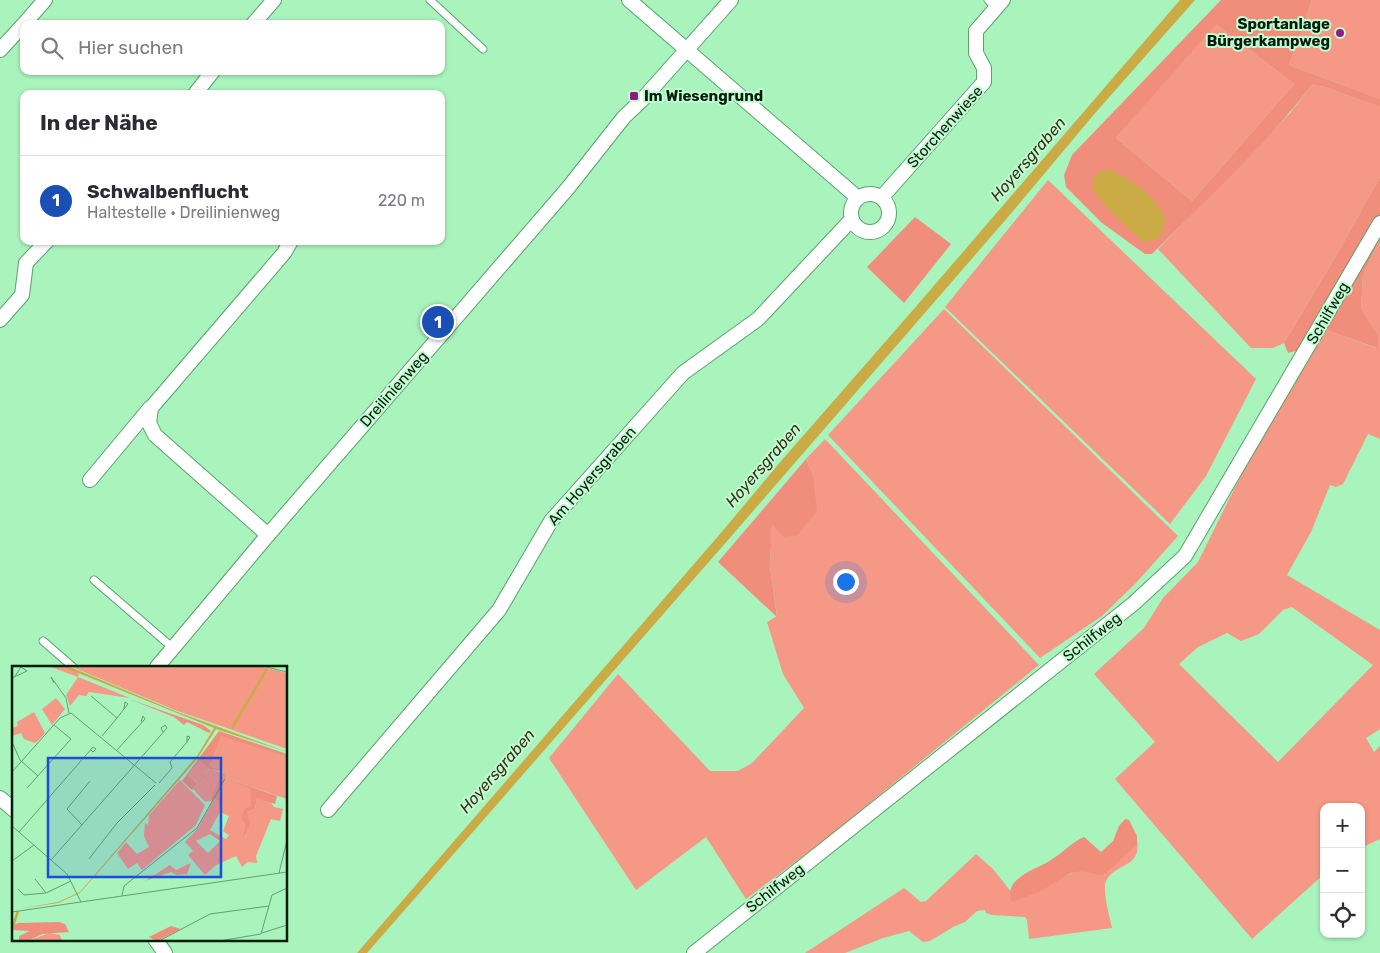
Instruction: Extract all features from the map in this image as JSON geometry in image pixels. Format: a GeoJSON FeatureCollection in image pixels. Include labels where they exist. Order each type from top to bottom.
{"type":"FeatureCollection","features":[{"type":"Feature","properties":{"kind":"street"},"geometry":{"type":"LineString","coordinates":[[28,20],[45,0]]}},
{"type":"Feature","properties":{"kind":"street"},"geometry":{"type":"LineString","coordinates":[[256,20],[274,0]]}},
{"type":"Feature","properties":{"kind":"street"},"geometry":{"type":"LineString","coordinates":[[629,0],[858,198]]}},
{"type":"Feature","properties":{"kind":"street","name":"Dreilinienweg"},"geometry":{"type":"LineString","coordinates":[[158,666],[268,535],[568,188],[624,117],[641,102],[731,0]]}},
{"type":"Feature","properties":{"kind":"street","name":"Storchenwiese"},"geometry":{"type":"LineString","coordinates":[[882,197],[984,82],[984,68],[976,53],[976,31],[995,3]]}},
{"type":"Feature","properties":{"kind":"street"},"geometry":{"type":"LineString","coordinates":[[0,50],[20,28]]}},
{"type":"Feature","properties":{"kind":"street"},"geometry":{"type":"LineString","coordinates":[[198,90],[210,75]]}},
{"type":"Feature","properties":{"kind":"street"},"geometry":{"type":"LineString","coordinates":[[867,194],[882,197],[887,204],[889,214],[888,221],[881,229],[873,232],[863,230],[855,224],[852,219],[851,209],[858,198],[867,194]]}},
{"type":"Feature","properties":{"kind":"street","name":"Am Hoyersgraben"},"geometry":{"type":"LineString","coordinates":[[328,810],[499,610],[550,521],[683,373],[758,319],[852,219]]}},
{"type":"Feature","properties":{"kind":"street","name":"Schilfweg"},"geometry":{"type":"LineString","coordinates":[[694,953],[1133,604],[1185,556],[1380,223]]}},
{"type":"Feature","properties":{"kind":"street"},"geometry":{"type":"LineString","coordinates":[[0,320],[22,294],[26,263],[43,245]]}},
{"type":"Feature","properties":{"kind":"street"},"geometry":{"type":"LineString","coordinates":[[90,480],[284,253],[289,245]]}},
{"type":"Feature","properties":{"kind":"street"},"geometry":{"type":"LineString","coordinates":[[151,408],[149,423],[155,435],[268,535]]}},
{"type":"Feature","properties":{"kind":"street"},"geometry":{"type":"LineString","coordinates":[[0,798],[12,808]]}},
{"type":"Feature","properties":{"kind":"street"},"geometry":{"type":"LineString","coordinates":[[156,940],[165,953]]}},
{"type":"Feature","properties":{"kind":"lane"},"geometry":{"type":"LineString","coordinates":[[430,0],[484,49]]}},
{"type":"Feature","properties":{"kind":"lane"},"geometry":{"type":"LineString","coordinates":[[94,580],[173,648]]}},
{"type":"Feature","properties":{"kind":"lane"},"geometry":{"type":"LineString","coordinates":[[43,641],[72,666]]}},
{"type":"Feature","properties":{"kind":"shaded area"},"geometry":{"type":"Polygon","coordinates":[[[1180,0],[1195,0],[1096,112],[1008,217],[728,540],[367,953],[357,953],[720,534],[1180,0]]]}},
{"type":"Feature","properties":{"kind":"shaded area"},"geometry":{"type":"Polygon","coordinates":[[[1221,0],[1312,0],[1289,65],[1380,99],[1380,107],[1325,87],[1312,85],[1255,151],[1152,254],[1145,254],[1102,223],[1066,187],[1064,175],[1072,155],[1221,0]],[[1216,24],[1116,138],[1192,201],[1294,84],[1216,24]]]}},
{"type":"Feature","properties":{"kind":"shaded area","name":"Sportanlage Bürgerkampweg"},"geometry":{"type":"Polygon","coordinates":[[[1312,0],[1380,0],[1380,99],[1289,65],[1312,0]]]}},
{"type":"Feature","properties":{"kind":"shaded area"},"geometry":{"type":"Polygon","coordinates":[[[1215,23],[1294,84],[1192,201],[1116,138],[1215,23]]]}},
{"type":"Feature","properties":{"kind":"shaded area"},"geometry":{"type":"Polygon","coordinates":[[[1312,85],[1325,87],[1380,107],[1380,177],[1284,343],[1273,348],[1251,348],[1158,249],[1290,113],[1312,85]]]}},
{"type":"Feature","properties":{"kind":"shaded area"},"geometry":{"type":"Polygon","coordinates":[[[1110,170],[1134,183],[1158,205],[1165,220],[1161,236],[1152,241],[1144,242],[1116,217],[1097,196],[1092,188],[1094,177],[1101,171],[1110,170]]]}},
{"type":"Feature","properties":{"kind":"shaded area"},"geometry":{"type":"Polygon","coordinates":[[[1380,177],[1380,239],[1363,276],[1361,308],[1379,337],[1377,348],[1323,329],[1304,349],[1288,353],[1284,343],[1380,177]]]}},
{"type":"Feature","properties":{"kind":"shaded area"},"geometry":{"type":"Polygon","coordinates":[[[1048,180],[1256,379],[1206,476],[1170,524],[945,307],[1048,180]]]}},
{"type":"Feature","properties":{"kind":"shaded area"},"geometry":{"type":"Polygon","coordinates":[[[915,217],[951,244],[904,303],[867,267],[915,217]]]}},
{"type":"Feature","properties":{"kind":"shaded area"},"geometry":{"type":"Polygon","coordinates":[[[1380,239],[1380,439],[1368,434],[1343,484],[1336,487],[1330,485],[1311,532],[1287,575],[1380,630],[1380,729],[1366,738],[1374,752],[1380,746],[1380,839],[1365,846],[1365,803],[1320,803],[1320,878],[1252,939],[1115,779],[1155,742],[1094,674],[1144,628],[1163,598],[1198,562],[1253,451],[1323,329],[1376,348],[1379,337],[1361,308],[1363,276],[1380,239]],[[1292,607],[1283,610],[1259,634],[1241,641],[1227,633],[1198,647],[1179,664],[1278,762],[1373,665],[1292,607]]]}},
{"type":"Feature","properties":{"kind":"shaded area"},"geometry":{"type":"Polygon","coordinates":[[[944,309],[1178,536],[1136,583],[1102,616],[1040,658],[828,435],[944,309]]]}},
{"type":"Feature","properties":{"kind":"shaded area"},"geometry":{"type":"Polygon","coordinates":[[[825,439],[1039,665],[828,837],[746,899],[706,837],[636,890],[549,758],[618,674],[710,771],[738,771],[752,763],[804,708],[783,674],[767,622],[777,616],[770,567],[772,523],[783,537],[813,475],[806,459],[825,439]]]}},
{"type":"Feature","properties":{"kind":"shaded area"},"geometry":{"type":"Polygon","coordinates":[[[806,459],[813,475],[817,511],[798,535],[783,537],[772,524],[770,567],[777,617],[718,562],[806,459]]]}},
{"type":"Feature","properties":{"kind":"shaded area"},"geometry":{"type":"Polygon","coordinates":[[[1125,819],[1129,820],[1137,836],[1137,844],[1106,873],[1100,875],[1081,871],[1071,873],[1039,892],[1011,902],[1011,888],[1020,877],[1049,861],[1084,837],[1101,852],[1113,841],[1119,826],[1125,819]]]}},
{"type":"Feature","properties":{"kind":"shaded area"},"geometry":{"type":"Polygon","coordinates":[[[1137,840],[1138,849],[1136,856],[1110,875],[1106,881],[1106,897],[1112,928],[1029,939],[1025,917],[992,915],[986,913],[985,910],[977,911],[965,922],[930,941],[923,942],[909,931],[883,938],[845,953],[805,953],[904,888],[921,902],[926,901],[976,854],[993,869],[1016,898],[1042,888],[1080,869],[1104,873],[1137,840]]]}},
{"type":"Feature","properties":{"kind":"place","name":"Sportanlage Bürgerkampweg"},"geometry":{"type":"Point","coordinates":[1340,33]}},
{"type":"Feature","properties":{"kind":"place","name":"Im Wiesengrund"},"geometry":{"type":"Point","coordinates":[634,96]}},
{"type":"Feature","properties":{"kind":"place","name":"Schwalbenflucht"},"geometry":{"type":"Point","coordinates":[438,322]}},
{"type":"Feature","properties":{"kind":"water label","name":"Hoyersgraben"},"geometry":{"type":"Point","coordinates":[1028,159]}},
{"type":"Feature","properties":{"kind":"water label","name":"Hoyersgraben"},"geometry":{"type":"Point","coordinates":[763,465]}},
{"type":"Feature","properties":{"kind":"water label","name":"Hoyersgraben"},"geometry":{"type":"Point","coordinates":[497,771]}}]}
